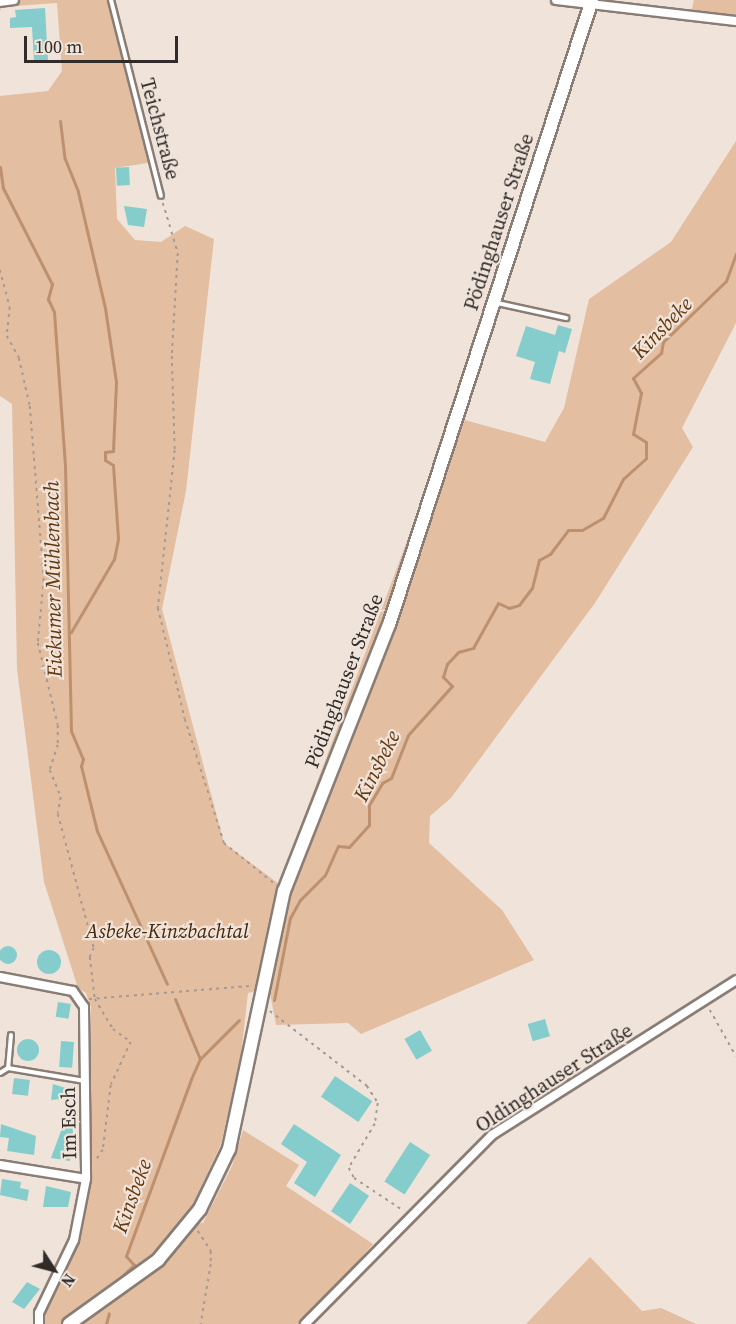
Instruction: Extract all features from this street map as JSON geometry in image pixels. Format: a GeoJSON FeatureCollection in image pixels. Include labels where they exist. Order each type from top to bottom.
{"type":"FeatureCollection","features":[{"type":"Feature","properties":{"kind":"street"},"geometry":{"type":"LineString","coordinates":[[0,2],[15,0]]}},
{"type":"Feature","properties":{"kind":"street"},"geometry":{"type":"LineString","coordinates":[[556,0],[592,1],[736,21]]}},
{"type":"Feature","properties":{"kind":"street","name":"Pödinghauser Straße"},"geometry":{"type":"LineString","coordinates":[[69,1324],[144,1273],[189,1224],[220,1172],[237,1127],[260,985],[284,891],[389,624],[592,1]]}},
{"type":"Feature","properties":{"kind":"street"},"geometry":{"type":"LineString","coordinates":[[0,977],[73,991],[82,1000]]}},
{"type":"Feature","properties":{"kind":"street","name":"Oldinghauser Straße"},"geometry":{"type":"LineString","coordinates":[[304,1324],[492,1135],[736,980]]}},
{"type":"Feature","properties":{"kind":"street","name":"Im Esch"},"geometry":{"type":"LineString","coordinates":[[39,1324],[39,1312],[74,1240],[86,1179],[82,1000]]}},
{"type":"Feature","properties":{"kind":"street"},"geometry":{"type":"LineString","coordinates":[[0,1166],[86,1179]]}},
{"type":"Feature","properties":{"kind":"lane","name":"Teichstraße"},"geometry":{"type":"LineString","coordinates":[[111,0],[161,196]]}},
{"type":"Feature","properties":{"kind":"lane"},"geometry":{"type":"LineString","coordinates":[[494,303],[566,318]]}},
{"type":"Feature","properties":{"kind":"lane"},"geometry":{"type":"LineString","coordinates":[[8,1068],[11,1035]]}},
{"type":"Feature","properties":{"kind":"lane"},"geometry":{"type":"LineString","coordinates":[[0,1073],[8,1068],[85,1081]]}},
{"type":"Feature","properties":{"kind":"path"},"geometry":{"type":"LineString","coordinates":[[161,196],[178,253],[172,356],[175,450],[158,608],[185,719],[224,843],[284,891]]}},
{"type":"Feature","properties":{"kind":"path"},"geometry":{"type":"LineString","coordinates":[[0,270],[10,308],[7,336],[19,358],[30,406],[44,579],[38,643],[58,725],[58,746],[50,770],[60,797],[58,814],[94,948],[90,957],[94,999],[113,1029],[130,1042],[111,1085],[103,1150],[86,1179]]}},
{"type":"Feature","properties":{"kind":"path"},"geometry":{"type":"LineString","coordinates":[[82,1000],[260,985]]}},
{"type":"Feature","properties":{"kind":"path"},"geometry":{"type":"LineString","coordinates":[[257,1001],[367,1086],[378,1103],[375,1124],[349,1168],[354,1178],[410,1215]]}},
{"type":"Feature","properties":{"kind":"path"},"geometry":{"type":"LineString","coordinates":[[702,1001],[736,1056]]}},
{"type":"Feature","properties":{"kind":"path"},"geometry":{"type":"LineString","coordinates":[[189,1224],[211,1251],[201,1324]]}},
{"type":"Feature","properties":{"kind":"green space","name":"Asbeke-Kinzbachtal"},"geometry":{"type":"Polygon","coordinates":[[[0,0],[114,0],[154,162],[115,168],[117,219],[135,240],[161,242],[185,226],[214,239],[186,491],[162,609],[224,843],[279,884],[441,450],[461,419],[545,442],[564,408],[589,299],[671,242],[736,141],[736,323],[682,428],[693,447],[595,603],[451,798],[430,816],[429,843],[502,910],[534,960],[361,1034],[348,1023],[276,1025],[269,988],[248,993],[241,1055],[221,1144],[186,1219],[190,1224],[203,1223],[232,1166],[243,1130],[299,1165],[286,1186],[373,1244],[304,1324],[43,1324],[42,1319],[78,1241],[89,1145],[91,1007],[86,993],[78,988],[44,882],[17,669],[12,404],[0,396],[0,96],[48,91],[62,71],[57,3],[1,7],[0,12],[0,0]]]}},
{"type":"Feature","properties":{"kind":"green space"},"geometry":{"type":"Polygon","coordinates":[[[694,0],[736,0],[736,23],[690,17],[694,0]]]}},
{"type":"Feature","properties":{"kind":"green space"},"geometry":{"type":"Polygon","coordinates":[[[590,1257],[642,1311],[661,1308],[696,1324],[526,1324],[590,1257]]]}},
{"type":"Feature","properties":{"kind":"building"},"geometry":{"type":"Polygon","coordinates":[[[45,8],[48,61],[34,61],[32,27],[10,28],[10,18],[16,17],[15,10],[45,8]]]}},
{"type":"Feature","properties":{"kind":"building"},"geometry":{"type":"Polygon","coordinates":[[[129,167],[130,185],[117,186],[116,168],[129,167]]]}},
{"type":"Feature","properties":{"kind":"building"},"geometry":{"type":"Polygon","coordinates":[[[124,206],[147,209],[144,227],[128,225],[124,206]]]}},
{"type":"Feature","properties":{"kind":"building"},"geometry":{"type":"Polygon","coordinates":[[[558,325],[572,329],[565,353],[559,351],[550,384],[530,379],[535,362],[516,356],[526,326],[555,335],[558,325]]]}},
{"type":"Feature","properties":{"kind":"building"},"geometry":{"type":"Polygon","coordinates":[[[4,946],[12,946],[17,951],[15,962],[4,964],[-1,959],[-1,951],[4,946]]]}},
{"type":"Feature","properties":{"kind":"building"},"geometry":{"type":"Polygon","coordinates":[[[49,950],[54,951],[60,957],[60,967],[54,973],[49,974],[44,973],[38,967],[37,962],[38,957],[44,951],[49,950]]]}},
{"type":"Feature","properties":{"kind":"building"},"geometry":{"type":"Polygon","coordinates":[[[58,1002],[71,1004],[68,1019],[56,1017],[58,1002]]]}},
{"type":"Feature","properties":{"kind":"building"},"geometry":{"type":"Polygon","coordinates":[[[545,1019],[550,1036],[533,1041],[528,1024],[545,1019]]]}},
{"type":"Feature","properties":{"kind":"building"},"geometry":{"type":"Polygon","coordinates":[[[420,1030],[432,1051],[416,1060],[404,1039],[420,1030]]]}},
{"type":"Feature","properties":{"kind":"building"},"geometry":{"type":"Polygon","coordinates":[[[28,1039],[38,1046],[39,1050],[32,1060],[28,1061],[18,1054],[17,1050],[24,1040],[28,1039]]]}},
{"type":"Feature","properties":{"kind":"building"},"geometry":{"type":"Polygon","coordinates":[[[61,1041],[74,1042],[72,1068],[59,1067],[61,1041]]]}},
{"type":"Feature","properties":{"kind":"building"},"geometry":{"type":"Polygon","coordinates":[[[335,1076],[372,1101],[358,1122],[321,1097],[335,1076]]]}},
{"type":"Feature","properties":{"kind":"building"},"geometry":{"type":"Polygon","coordinates":[[[14,1078],[30,1080],[28,1096],[12,1094],[14,1078]]]}},
{"type":"Feature","properties":{"kind":"building"},"geometry":{"type":"Polygon","coordinates":[[[53,1084],[72,1090],[71,1098],[51,1100],[53,1084]]]}},
{"type":"Feature","properties":{"kind":"building"},"geometry":{"type":"Polygon","coordinates":[[[65,1120],[74,1121],[70,1161],[51,1158],[65,1120]]]}},
{"type":"Feature","properties":{"kind":"building"},"geometry":{"type":"Polygon","coordinates":[[[1,1124],[36,1136],[34,1155],[7,1151],[9,1138],[0,1137],[1,1124]]]}},
{"type":"Feature","properties":{"kind":"building"},"geometry":{"type":"Polygon","coordinates":[[[294,1124],[341,1155],[315,1197],[294,1183],[307,1162],[281,1144],[294,1124]]]}},
{"type":"Feature","properties":{"kind":"building"},"geometry":{"type":"Polygon","coordinates":[[[410,1142],[430,1155],[405,1194],[384,1181],[410,1142]]]}},
{"type":"Feature","properties":{"kind":"building"},"geometry":{"type":"Polygon","coordinates":[[[2,1179],[21,1182],[20,1188],[29,1190],[27,1201],[0,1195],[2,1179]]]}},
{"type":"Feature","properties":{"kind":"building"},"geometry":{"type":"Polygon","coordinates":[[[350,1183],[369,1196],[350,1224],[331,1211],[350,1183]]]}},
{"type":"Feature","properties":{"kind":"building"},"geometry":{"type":"Polygon","coordinates":[[[46,1186],[71,1192],[68,1207],[43,1207],[46,1186]]]}},
{"type":"Feature","properties":{"kind":"building"},"geometry":{"type":"Polygon","coordinates":[[[27,1282],[40,1289],[24,1309],[12,1302],[27,1282]]]}},
{"type":"Feature","properties":{"kind":"waterway"},"geometry":{"type":"LineString","coordinates":[[60,121],[65,159],[78,192],[105,308],[116,382],[113,451],[105,452],[105,460],[113,465],[118,539],[114,559],[71,632]]}},
{"type":"Feature","properties":{"kind":"waterway","name":"Eickumer Mühlenbach"},"geometry":{"type":"LineString","coordinates":[[0,167],[3,188],[52,284],[48,299],[54,312],[65,466],[71,731],[83,759],[81,766],[97,831],[167,984]]}},
{"type":"Feature","properties":{"kind":"waterway","name":"Kinsbeke"},"geometry":{"type":"LineString","coordinates":[[274,1000],[290,918],[300,900],[325,875],[338,846],[349,847],[369,825],[369,805],[382,783],[391,778],[408,735],[452,686],[443,677],[447,664],[458,652],[473,648],[498,603],[509,608],[519,605],[532,588],[539,560],[550,554],[568,530],[582,530],[603,518],[623,479],[646,458],[646,442],[633,434],[641,393],[633,378],[661,353],[663,342],[726,281],[736,254]]}},
{"type":"Feature","properties":{"kind":"waterway","name":"Eickumer Mühlenbach"},"geometry":{"type":"LineString","coordinates":[[175,999],[200,1059]]}},
{"type":"Feature","properties":{"kind":"waterway","name":"Kinsbeke"},"geometry":{"type":"LineString","coordinates":[[114,1284],[134,1265],[126,1256],[200,1059],[239,1020]]}},
{"type":"Feature","properties":{"kind":"waterway","name":"Kinsbeke"},"geometry":{"type":"LineString","coordinates":[[106,1324],[109,1313]]}}]}
